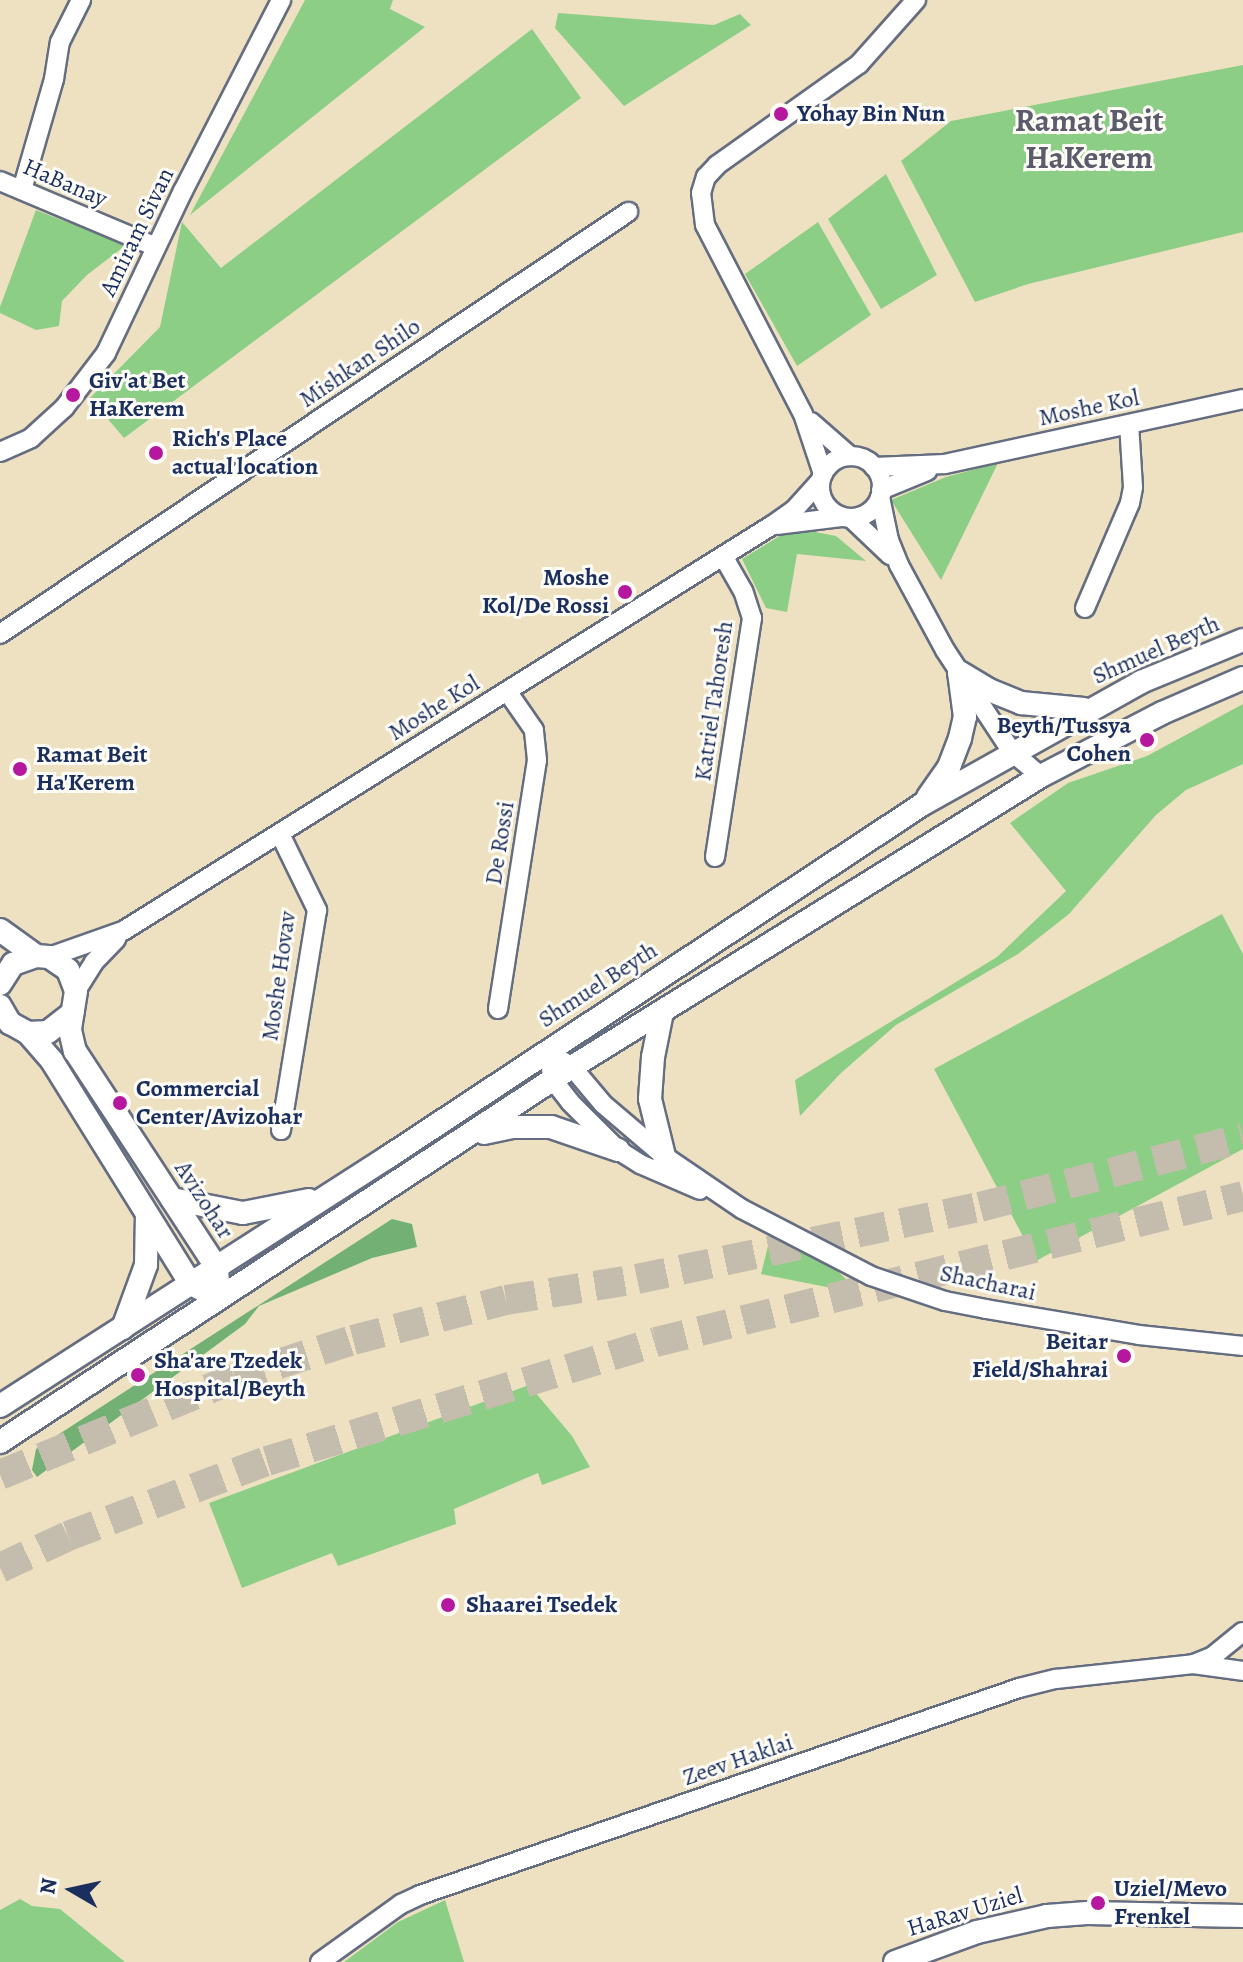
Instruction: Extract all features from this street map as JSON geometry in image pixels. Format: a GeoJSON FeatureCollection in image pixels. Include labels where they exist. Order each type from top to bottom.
{"type":"FeatureCollection","features":[{"type":"Feature","properties":{"kind":"street"},"geometry":{"type":"LineString","coordinates":[[22,190],[54,79],[60,42],[81,0]]}},
{"type":"Feature","properties":{"kind":"street","name":"Amiram Sivan"},"geometry":{"type":"LineString","coordinates":[[0,452],[31,438],[72,398],[106,353],[281,0]]}},
{"type":"Feature","properties":{"kind":"street"},"geometry":{"type":"LineString","coordinates":[[899,565],[846,518],[825,504],[822,478],[803,414],[705,225],[701,193],[706,177],[717,165],[859,64],[916,0]]}},
{"type":"Feature","properties":{"kind":"street","name":"HaBanay"},"geometry":{"type":"LineString","coordinates":[[0,181],[156,247]]}},
{"type":"Feature","properties":{"kind":"street","name":"Mishkan Shilo"},"geometry":{"type":"LineString","coordinates":[[0,634],[628,212]]}},
{"type":"Feature","properties":{"kind":"street","name":"Moshe Kol"},"geometry":{"type":"LineString","coordinates":[[874,467],[945,464],[1243,399]]}},
{"type":"Feature","properties":{"kind":"street"},"geometry":{"type":"LineString","coordinates":[[803,414],[850,456]]}},
{"type":"Feature","properties":{"kind":"street"},"geometry":{"type":"LineString","coordinates":[[1085,608],[1130,503],[1133,487],[1129,424]]}},
{"type":"Feature","properties":{"kind":"street"},"geometry":{"type":"LineString","coordinates":[[822,478],[834,461],[850,456],[865,459],[874,467],[889,540],[899,565],[959,672],[1012,752],[1041,776]]}},
{"type":"Feature","properties":{"kind":"street","name":"Moshe Kol"},"geometry":{"type":"LineString","coordinates":[[881,493],[945,464]]}},
{"type":"Feature","properties":{"kind":"street","name":"Moshe Kol"},"geometry":{"type":"LineString","coordinates":[[42,956],[123,931],[771,526],[794,510],[822,478]]}},
{"type":"Feature","properties":{"kind":"street"},"geometry":{"type":"LineString","coordinates":[[846,518],[869,512],[881,493]]}},
{"type":"Feature","properties":{"kind":"street","name":"Moshe Kol"},"geometry":{"type":"LineString","coordinates":[[771,526],[846,518]]}},
{"type":"Feature","properties":{"kind":"street","name":"Katriel Tahoresh"},"geometry":{"type":"LineString","coordinates":[[715,857],[752,634],[749,606],[723,556]]}},
{"type":"Feature","properties":{"kind":"street","name":"Shmuel Beyth"},"geometry":{"type":"LineString","coordinates":[[0,1406],[336,1191],[923,804],[1141,682],[1243,640]]}},
{"type":"Feature","properties":{"kind":"street"},"geometry":{"type":"LineString","coordinates":[[959,672],[989,690],[1021,703],[1089,709]]}},
{"type":"Feature","properties":{"kind":"street"},"geometry":{"type":"LineString","coordinates":[[923,804],[949,767],[960,738],[965,717],[959,672]]}},
{"type":"Feature","properties":{"kind":"street"},"geometry":{"type":"LineString","coordinates":[[0,1442],[572,1067],[1041,776],[1162,713],[1243,678]]}},
{"type":"Feature","properties":{"kind":"street","name":"De Rossi"},"geometry":{"type":"LineString","coordinates":[[498,1009],[537,760],[534,730],[507,691]]}},
{"type":"Feature","properties":{"kind":"street","name":"Moshe Hovav"},"geometry":{"type":"LineString","coordinates":[[280,834],[317,910],[281,1130]]}},
{"type":"Feature","properties":{"kind":"street"},"geometry":{"type":"LineString","coordinates":[[0,930],[68,970],[76,991]]}},
{"type":"Feature","properties":{"kind":"street","name":"Moshe Kol"},"geometry":{"type":"LineString","coordinates":[[76,991],[94,962],[123,931]]}},
{"type":"Feature","properties":{"kind":"street"},"geometry":{"type":"LineString","coordinates":[[0,984],[13,964],[42,956]]}},
{"type":"Feature","properties":{"kind":"street","name":"Avizohar"},"geometry":{"type":"LineString","coordinates":[[76,991],[70,1030],[75,1051],[217,1268],[219,1299]]}},
{"type":"Feature","properties":{"kind":"street"},"geometry":{"type":"LineString","coordinates":[[0,1006],[10,1023],[28,1033],[52,1061],[191,1284],[219,1299]]}},
{"type":"Feature","properties":{"kind":"street"},"geometry":{"type":"LineString","coordinates":[[662,1012],[653,1057],[650,1099],[664,1156]]}},
{"type":"Feature","properties":{"kind":"street"},"geometry":{"type":"LineString","coordinates":[[28,1033],[58,1028],[72,1013]]}},
{"type":"Feature","properties":{"kind":"street","name":"Shacharai"},"geometry":{"type":"LineString","coordinates":[[547,1051],[572,1067],[603,1104],[664,1156],[742,1209]]}},
{"type":"Feature","properties":{"kind":"street","name":"Shacharai"},"geometry":{"type":"LineString","coordinates":[[547,1051],[553,1080],[583,1118],[618,1150],[640,1164],[742,1209],[871,1276],[945,1301],[1139,1335],[1243,1346]]}},
{"type":"Feature","properties":{"kind":"street"},"geometry":{"type":"LineString","coordinates":[[471,1136],[512,1127],[551,1127],[618,1150]]}},
{"type":"Feature","properties":{"kind":"street"},"geometry":{"type":"LineString","coordinates":[[172,1199],[243,1213],[290,1206],[336,1191]]}},
{"type":"Feature","properties":{"kind":"street"},"geometry":{"type":"LineString","coordinates":[[123,1328],[146,1265],[146,1210]]}},
{"type":"Feature","properties":{"kind":"street"},"geometry":{"type":"LineString","coordinates":[[1243,1634],[1243,1656]]}},
{"type":"Feature","properties":{"kind":"street","name":"Zeev Haklai"},"geometry":{"type":"LineString","coordinates":[[1193,1664],[1213,1656],[1243,1634]]}},
{"type":"Feature","properties":{"kind":"street","name":"Zeev Haklai"},"geometry":{"type":"LineString","coordinates":[[320,1962],[401,1904],[420,1895],[1019,1688],[1094,1674],[1193,1664],[1243,1671]]}},
{"type":"Feature","properties":{"kind":"street","name":"HaRav Uziel"},"geometry":{"type":"LineString","coordinates":[[895,1962],[977,1932],[1047,1916],[1087,1913],[1243,1916]]}},
{"type":"Feature","properties":{"kind":"green space"},"geometry":{"type":"Polygon","coordinates":[[[305,0],[393,0],[390,9],[425,27],[190,215],[305,0]]]}},
{"type":"Feature","properties":{"kind":"green space"},"geometry":{"type":"Polygon","coordinates":[[[558,13],[714,25],[740,14],[751,25],[624,106],[555,28],[558,13]]]}},
{"type":"Feature","properties":{"kind":"green space"},"geometry":{"type":"Polygon","coordinates":[[[532,29],[581,98],[124,438],[90,398],[160,327],[182,222],[221,268],[532,29]]]}},
{"type":"Feature","properties":{"kind":"green space"},"geometry":{"type":"Polygon","coordinates":[[[1243,65],[1243,232],[1028,284],[975,302],[901,161],[951,121],[1243,65]]]}},
{"type":"Feature","properties":{"kind":"green space"},"geometry":{"type":"Polygon","coordinates":[[[886,174],[937,275],[881,309],[828,219],[886,174]]]}},
{"type":"Feature","properties":{"kind":"green space"},"geometry":{"type":"Polygon","coordinates":[[[36,210],[126,245],[87,275],[62,301],[59,326],[36,330],[0,313],[0,307],[36,210]]]}},
{"type":"Feature","properties":{"kind":"green space"},"geometry":{"type":"Polygon","coordinates":[[[818,222],[871,315],[797,366],[745,274],[818,222]]]}},
{"type":"Feature","properties":{"kind":"green space"},"geometry":{"type":"Polygon","coordinates":[[[998,463],[941,580],[891,500],[946,477],[998,463]]]}},
{"type":"Feature","properties":{"kind":"green space"},"geometry":{"type":"Polygon","coordinates":[[[810,531],[836,536],[866,561],[797,554],[787,612],[766,608],[742,559],[786,532],[810,531]]]}},
{"type":"Feature","properties":{"kind":"green space"},"geometry":{"type":"Polygon","coordinates":[[[1243,704],[1243,764],[1186,790],[1156,815],[1069,914],[1018,954],[896,1025],[841,1073],[800,1116],[795,1080],[997,957],[1066,891],[1010,823],[1068,783],[1147,756],[1243,704]]]}},
{"type":"Feature","properties":{"kind":"green space"},"geometry":{"type":"Polygon","coordinates":[[[1222,914],[1243,954],[1243,1149],[1036,1261],[934,1069],[1222,914]]]}},
{"type":"Feature","properties":{"kind":"green space"},"geometry":{"type":"Polygon","coordinates":[[[392,1219],[412,1224],[417,1247],[372,1258],[259,1306],[245,1324],[37,1477],[32,1470],[36,1449],[392,1219]]]}},
{"type":"Feature","properties":{"kind":"green space"},"geometry":{"type":"Polygon","coordinates":[[[770,1238],[833,1267],[862,1294],[761,1274],[770,1238]]]}},
{"type":"Feature","properties":{"kind":"green space"},"geometry":{"type":"Polygon","coordinates":[[[529,1385],[572,1436],[590,1467],[542,1485],[538,1473],[454,1509],[456,1524],[338,1566],[332,1553],[242,1588],[209,1503],[529,1385]]]}},
{"type":"Feature","properties":{"kind":"green space"},"geometry":{"type":"Polygon","coordinates":[[[20,1899],[32,1906],[60,1909],[125,1962],[0,1962],[0,1910],[20,1899]]]}},
{"type":"Feature","properties":{"kind":"green space"},"geometry":{"type":"Polygon","coordinates":[[[445,1900],[464,1962],[344,1962],[398,1922],[445,1900]]]}},
{"type":"Feature","properties":{"kind":"tunnel"},"geometry":{"type":"LineString","coordinates":[[0,1475],[235,1378],[353,1340],[506,1300],[637,1279],[980,1207],[1243,1138]]}},
{"type":"Feature","properties":{"kind":"tunnel"},"geometry":{"type":"LineString","coordinates":[[0,1568],[68,1536],[267,1461],[656,1342],[1243,1196]]}},
{"type":"Feature","properties":{"kind":"place","name":"Yohay Bin Nun"},"geometry":{"type":"Point","coordinates":[781,114]}},
{"type":"Feature","properties":{"kind":"place","name":"Giv'at Bet HaKerem"},"geometry":{"type":"Point","coordinates":[73,395]}},
{"type":"Feature","properties":{"kind":"place","name":"Rich's Place actual location"},"geometry":{"type":"Point","coordinates":[156,453]}},
{"type":"Feature","properties":{"kind":"place","name":"Moshe Kol/De Rossi"},"geometry":{"type":"Point","coordinates":[625,592]}},
{"type":"Feature","properties":{"kind":"place","name":"Beyth/Tussya Cohen"},"geometry":{"type":"Point","coordinates":[1147,740]}},
{"type":"Feature","properties":{"kind":"place","name":"Ramat Beit Ha'Kerem"},"geometry":{"type":"Point","coordinates":[20,769]}},
{"type":"Feature","properties":{"kind":"place","name":"Commercial Center/Avizohar"},"geometry":{"type":"Point","coordinates":[120,1103]}},
{"type":"Feature","properties":{"kind":"place","name":"Beitar Field/Shahrai"},"geometry":{"type":"Point","coordinates":[1124,1356]}},
{"type":"Feature","properties":{"kind":"place","name":"Sha'are Tzedek Hospital/Beyth"},"geometry":{"type":"Point","coordinates":[138,1375]}},
{"type":"Feature","properties":{"kind":"place","name":"Shaarei Tsedek"},"geometry":{"type":"Point","coordinates":[448,1605]}},
{"type":"Feature","properties":{"kind":"place","name":"Uziel/Mevo Frenkel"},"geometry":{"type":"Point","coordinates":[1098,1903]}},
{"type":"Feature","properties":{"kind":"district","name":"Ramat Beit HaKerem"},"geometry":{"type":"Point","coordinates":[1089,140]}}]}
